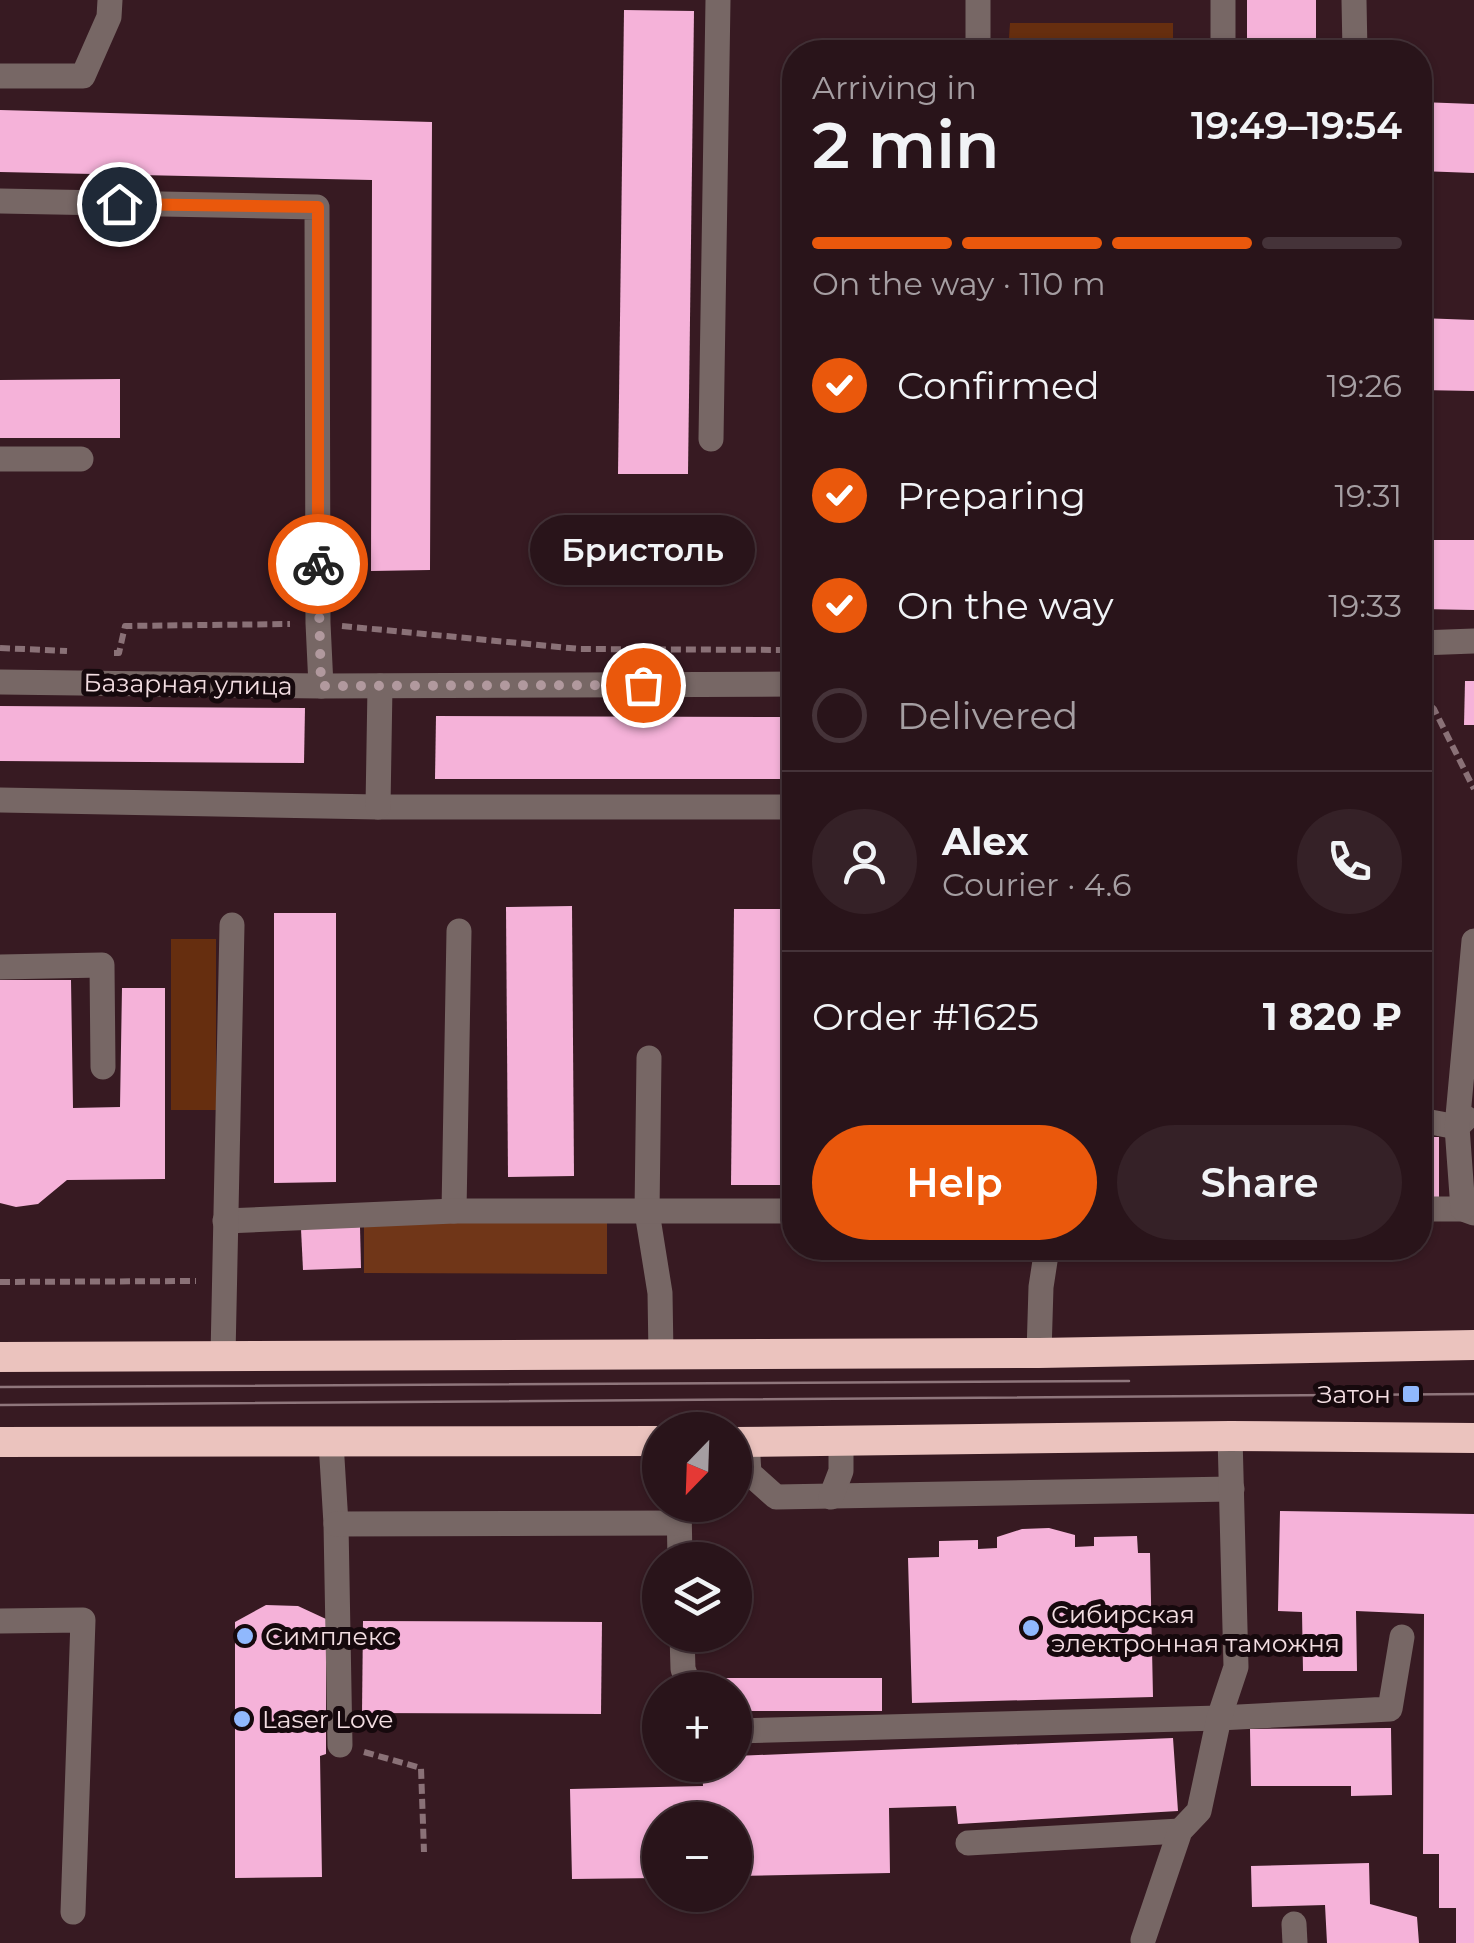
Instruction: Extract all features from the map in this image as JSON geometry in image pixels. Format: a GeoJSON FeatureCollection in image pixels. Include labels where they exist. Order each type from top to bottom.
{"type":"FeatureCollection","features":[{"type":"Feature","properties":{"kind":"highway"},"geometry":{"type":"LineString","coordinates":[[0,1357],[1039,1352],[1474,1345]]}},
{"type":"Feature","properties":{"kind":"highway"},"geometry":{"type":"LineString","coordinates":[[752,1442],[1230,1436],[1474,1438]]}},
{"type":"Feature","properties":{"kind":"highway"},"geometry":{"type":"LineString","coordinates":[[0,1442],[642,1441]]}},
{"type":"Feature","properties":{"kind":"street"},"geometry":{"type":"LineString","coordinates":[[0,76],[83,76],[109,17],[110,0]]}},
{"type":"Feature","properties":{"kind":"street"},"geometry":{"type":"LineString","coordinates":[[711,439],[718,0]]}},
{"type":"Feature","properties":{"kind":"street"},"geometry":{"type":"LineString","coordinates":[[978,0],[978,40]]}},
{"type":"Feature","properties":{"kind":"street"},"geometry":{"type":"LineString","coordinates":[[1223,0],[1223,40]]}},
{"type":"Feature","properties":{"kind":"street"},"geometry":{"type":"LineString","coordinates":[[1354,0],[1354,40]]}},
{"type":"Feature","properties":{"kind":"street"},"geometry":{"type":"LineString","coordinates":[[0,201],[318,207],[321,686]]}},
{"type":"Feature","properties":{"kind":"street"},"geometry":{"type":"LineString","coordinates":[[0,458],[81,460]]}},
{"type":"Feature","properties":{"kind":"street"},"geometry":{"type":"LineString","coordinates":[[1432,643],[1474,642]]}},
{"type":"Feature","properties":{"kind":"street","name":"Базарная улица"},"geometry":{"type":"LineString","coordinates":[[0,682],[321,686],[782,684]]}},
{"type":"Feature","properties":{"kind":"street"},"geometry":{"type":"LineString","coordinates":[[378,807],[380,686]]}},
{"type":"Feature","properties":{"kind":"street"},"geometry":{"type":"LineString","coordinates":[[0,800],[378,807],[782,807]]}},
{"type":"Feature","properties":{"kind":"street"},"geometry":{"type":"LineString","coordinates":[[222,1356],[232,925]]}},
{"type":"Feature","properties":{"kind":"street"},"geometry":{"type":"LineString","coordinates":[[454,1211],[459,931]]}},
{"type":"Feature","properties":{"kind":"street"},"geometry":{"type":"LineString","coordinates":[[1432,1210],[1468,1211],[1465,1119],[1474,941]]}},
{"type":"Feature","properties":{"kind":"street"},"geometry":{"type":"LineString","coordinates":[[0,968],[102,965],[103,1068]]}},
{"type":"Feature","properties":{"kind":"street"},"geometry":{"type":"LineString","coordinates":[[649,1058],[647,1212],[660,1293],[661,1355]]}},
{"type":"Feature","properties":{"kind":"street"},"geometry":{"type":"LineString","coordinates":[[1432,1120],[1465,1119]]}},
{"type":"Feature","properties":{"kind":"street"},"geometry":{"type":"LineString","coordinates":[[225,1221],[454,1211],[782,1212]]}},
{"type":"Feature","properties":{"kind":"street"},"geometry":{"type":"LineString","coordinates":[[1039,1352],[1045,1260]]}},
{"type":"Feature","properties":{"kind":"street"},"geometry":{"type":"LineString","coordinates":[[1143,1940],[1180,1831],[1199,1811],[1236,1668],[1230,1436]]}},
{"type":"Feature","properties":{"kind":"street"},"geometry":{"type":"LineString","coordinates":[[332,1442],[340,1745]]}},
{"type":"Feature","properties":{"kind":"street"},"geometry":{"type":"LineString","coordinates":[[831,1498],[841,1471],[840,1442]]}},
{"type":"Feature","properties":{"kind":"street"},"geometry":{"type":"LineString","coordinates":[[752,1476],[776,1497],[1232,1489]]}},
{"type":"Feature","properties":{"kind":"street"},"geometry":{"type":"LineString","coordinates":[[336,1524],[642,1515]]}},
{"type":"Feature","properties":{"kind":"street"},"geometry":{"type":"LineString","coordinates":[[0,1621],[83,1620],[73,1912]]}},
{"type":"Feature","properties":{"kind":"street"},"geometry":{"type":"LineString","coordinates":[[752,1731],[1220,1718],[1390,1709],[1402,1637]]}},
{"type":"Feature","properties":{"kind":"street"},"geometry":{"type":"LineString","coordinates":[[968,1843],[1180,1831]]}},
{"type":"Feature","properties":{"kind":"path"},"geometry":{"type":"LineString","coordinates":[[100,652],[120,653],[125,626],[318,623],[580,649],[782,650]]}},
{"type":"Feature","properties":{"kind":"path"},"geometry":{"type":"LineString","coordinates":[[0,648],[80,651]]}},
{"type":"Feature","properties":{"kind":"path"},"geometry":{"type":"LineString","coordinates":[[1432,707],[1474,789]]}},
{"type":"Feature","properties":{"kind":"path"},"geometry":{"type":"LineString","coordinates":[[0,1282],[222,1281]]}},
{"type":"Feature","properties":{"kind":"path"},"geometry":{"type":"LineString","coordinates":[[340,1745],[421,1768],[424,1852]]}},
{"type":"Feature","properties":{"kind":"shaded area"},"geometry":{"type":"Polygon","coordinates":[[[1010,23],[1173,23],[1173,40],[1009,40],[1010,23]]]}},
{"type":"Feature","properties":{"kind":"shaded area"},"geometry":{"type":"Polygon","coordinates":[[[171,939],[216,939],[216,1110],[171,1110],[171,939]]]}},
{"type":"Feature","properties":{"kind":"shaded area"},"geometry":{"type":"Polygon","coordinates":[[[364,1221],[607,1222],[607,1274],[364,1273],[364,1221]]]}},
{"type":"Feature","properties":{"kind":"building"},"geometry":{"type":"Polygon","coordinates":[[[1247,0],[1316,0],[1316,40],[1247,40],[1247,0]]]}},
{"type":"Feature","properties":{"kind":"building"},"geometry":{"type":"Polygon","coordinates":[[[624,10],[694,11],[688,474],[618,474],[624,10]]]}},
{"type":"Feature","properties":{"kind":"building"},"geometry":{"type":"Polygon","coordinates":[[[1432,102],[1474,104],[1474,173],[1432,171],[1432,102]]]}},
{"type":"Feature","properties":{"kind":"building"},"geometry":{"type":"Polygon","coordinates":[[[0,110],[432,122],[430,570],[371,571],[372,180],[0,172],[0,110]]]}},
{"type":"Feature","properties":{"kind":"building"},"geometry":{"type":"Polygon","coordinates":[[[1432,318],[1474,320],[1474,391],[1432,390],[1432,318]]]}},
{"type":"Feature","properties":{"kind":"building"},"geometry":{"type":"Polygon","coordinates":[[[120,379],[120,438],[0,438],[0,380],[120,379]]]}},
{"type":"Feature","properties":{"kind":"building"},"geometry":{"type":"Polygon","coordinates":[[[1432,540],[1474,540],[1474,610],[1432,609],[1432,540]]]}},
{"type":"Feature","properties":{"kind":"building"},"geometry":{"type":"Polygon","coordinates":[[[1465,681],[1474,681],[1474,725],[1464,725],[1465,681]]]}},
{"type":"Feature","properties":{"kind":"building"},"geometry":{"type":"Polygon","coordinates":[[[0,706],[305,708],[304,763],[0,761],[0,706]]]}},
{"type":"Feature","properties":{"kind":"building"},"geometry":{"type":"Polygon","coordinates":[[[436,716],[782,717],[782,779],[435,779],[436,716]]]}},
{"type":"Feature","properties":{"kind":"building"},"geometry":{"type":"Polygon","coordinates":[[[572,906],[574,1176],[508,1177],[506,907],[572,906]]]}},
{"type":"Feature","properties":{"kind":"building"},"geometry":{"type":"Polygon","coordinates":[[[734,909],[782,909],[782,1185],[731,1185],[734,909]]]}},
{"type":"Feature","properties":{"kind":"building"},"geometry":{"type":"Polygon","coordinates":[[[274,913],[336,913],[336,1182],[274,1183],[274,913]]]}},
{"type":"Feature","properties":{"kind":"building"},"geometry":{"type":"Polygon","coordinates":[[[0,980],[71,980],[73,1108],[120,1107],[122,988],[165,988],[165,1179],[67,1180],[38,1204],[16,1207],[0,1203],[0,980]]]}},
{"type":"Feature","properties":{"kind":"building"},"geometry":{"type":"Polygon","coordinates":[[[1432,1137],[1439,1137],[1439,1199],[1432,1199],[1432,1137]]]}},
{"type":"Feature","properties":{"kind":"building"},"geometry":{"type":"Polygon","coordinates":[[[360,1227],[361,1268],[303,1270],[301,1229],[360,1227]]]}},
{"type":"Feature","properties":{"kind":"building"},"geometry":{"type":"Polygon","coordinates":[[[1280,1511],[1474,1514],[1474,1943],[1456,1943],[1456,1908],[1439,1908],[1439,1854],[1423,1854],[1424,1614],[1356,1611],[1357,1671],[1303,1671],[1302,1612],[1278,1611],[1280,1511]]]}},
{"type":"Feature","properties":{"kind":"building","name":"Сибирская электронная таможня"},"geometry":{"type":"Polygon","coordinates":[[[1049,1528],[1075,1535],[1075,1547],[1094,1546],[1094,1537],[1137,1536],[1138,1553],[1150,1553],[1153,1697],[912,1703],[908,1558],[939,1557],[939,1541],[978,1540],[978,1549],[997,1548],[997,1537],[1022,1529],[1049,1528]]]}},
{"type":"Feature","properties":{"kind":"building"},"geometry":{"type":"Polygon","coordinates":[[[266,1605],[298,1606],[326,1619],[326,1754],[320,1756],[322,1877],[235,1878],[235,1622],[266,1605]]]}},
{"type":"Feature","properties":{"kind":"building"},"geometry":{"type":"Polygon","coordinates":[[[363,1621],[602,1622],[601,1714],[362,1713],[363,1621]]]}},
{"type":"Feature","properties":{"kind":"building"},"geometry":{"type":"Polygon","coordinates":[[[752,1678],[882,1678],[882,1711],[752,1711],[752,1678]]]}},
{"type":"Feature","properties":{"kind":"building"},"geometry":{"type":"Polygon","coordinates":[[[1391,1728],[1392,1795],[1351,1796],[1351,1786],[1251,1786],[1250,1729],[1391,1728]]]}},
{"type":"Feature","properties":{"kind":"building"},"geometry":{"type":"Polygon","coordinates":[[[1173,1738],[1178,1811],[958,1824],[956,1806],[889,1808],[890,1873],[752,1876],[752,1802],[642,1802],[642,1878],[572,1879],[570,1789],[752,1782],[752,1755],[1173,1738]]]}},
{"type":"Feature","properties":{"kind":"building"},"geometry":{"type":"Polygon","coordinates":[[[1369,1863],[1370,1904],[1417,1917],[1419,1943],[1327,1943],[1325,1905],[1252,1907],[1251,1866],[1369,1863]]]}},
{"type":"Feature","properties":{"kind":"tram line"},"geometry":{"type":"LineString","coordinates":[[0,1387],[1129,1381]]}},
{"type":"Feature","properties":{"kind":"tram line"},"geometry":{"type":"LineString","coordinates":[[0,1405],[1474,1394]]}},
{"type":"Feature","properties":{"kind":"way so far"},"geometry":{"type":"LineString","coordinates":[[318,564],[321,686],[643,685]]}},
{"type":"Feature","properties":{"kind":"place","name":"Бристоль"},"geometry":{"type":"Point","coordinates":[643,685]}},
{"type":"Feature","properties":{"kind":"place","name":"Затон"},"geometry":{"type":"Point","coordinates":[1411,1394]}},
{"type":"Feature","properties":{"kind":"place","name":"Сибирская электронная таможня"},"geometry":{"type":"Point","coordinates":[1031,1628]}},
{"type":"Feature","properties":{"kind":"place","name":"Симплекс"},"geometry":{"type":"Point","coordinates":[245,1636]}},
{"type":"Feature","properties":{"kind":"place","name":"Laser Love"},"geometry":{"type":"Point","coordinates":[242,1719]}},
{"type":"Feature","properties":{"kind":"route"},"geometry":{"type":"LineString","coordinates":[[119,204],[318,207],[318,564]]}}]}
